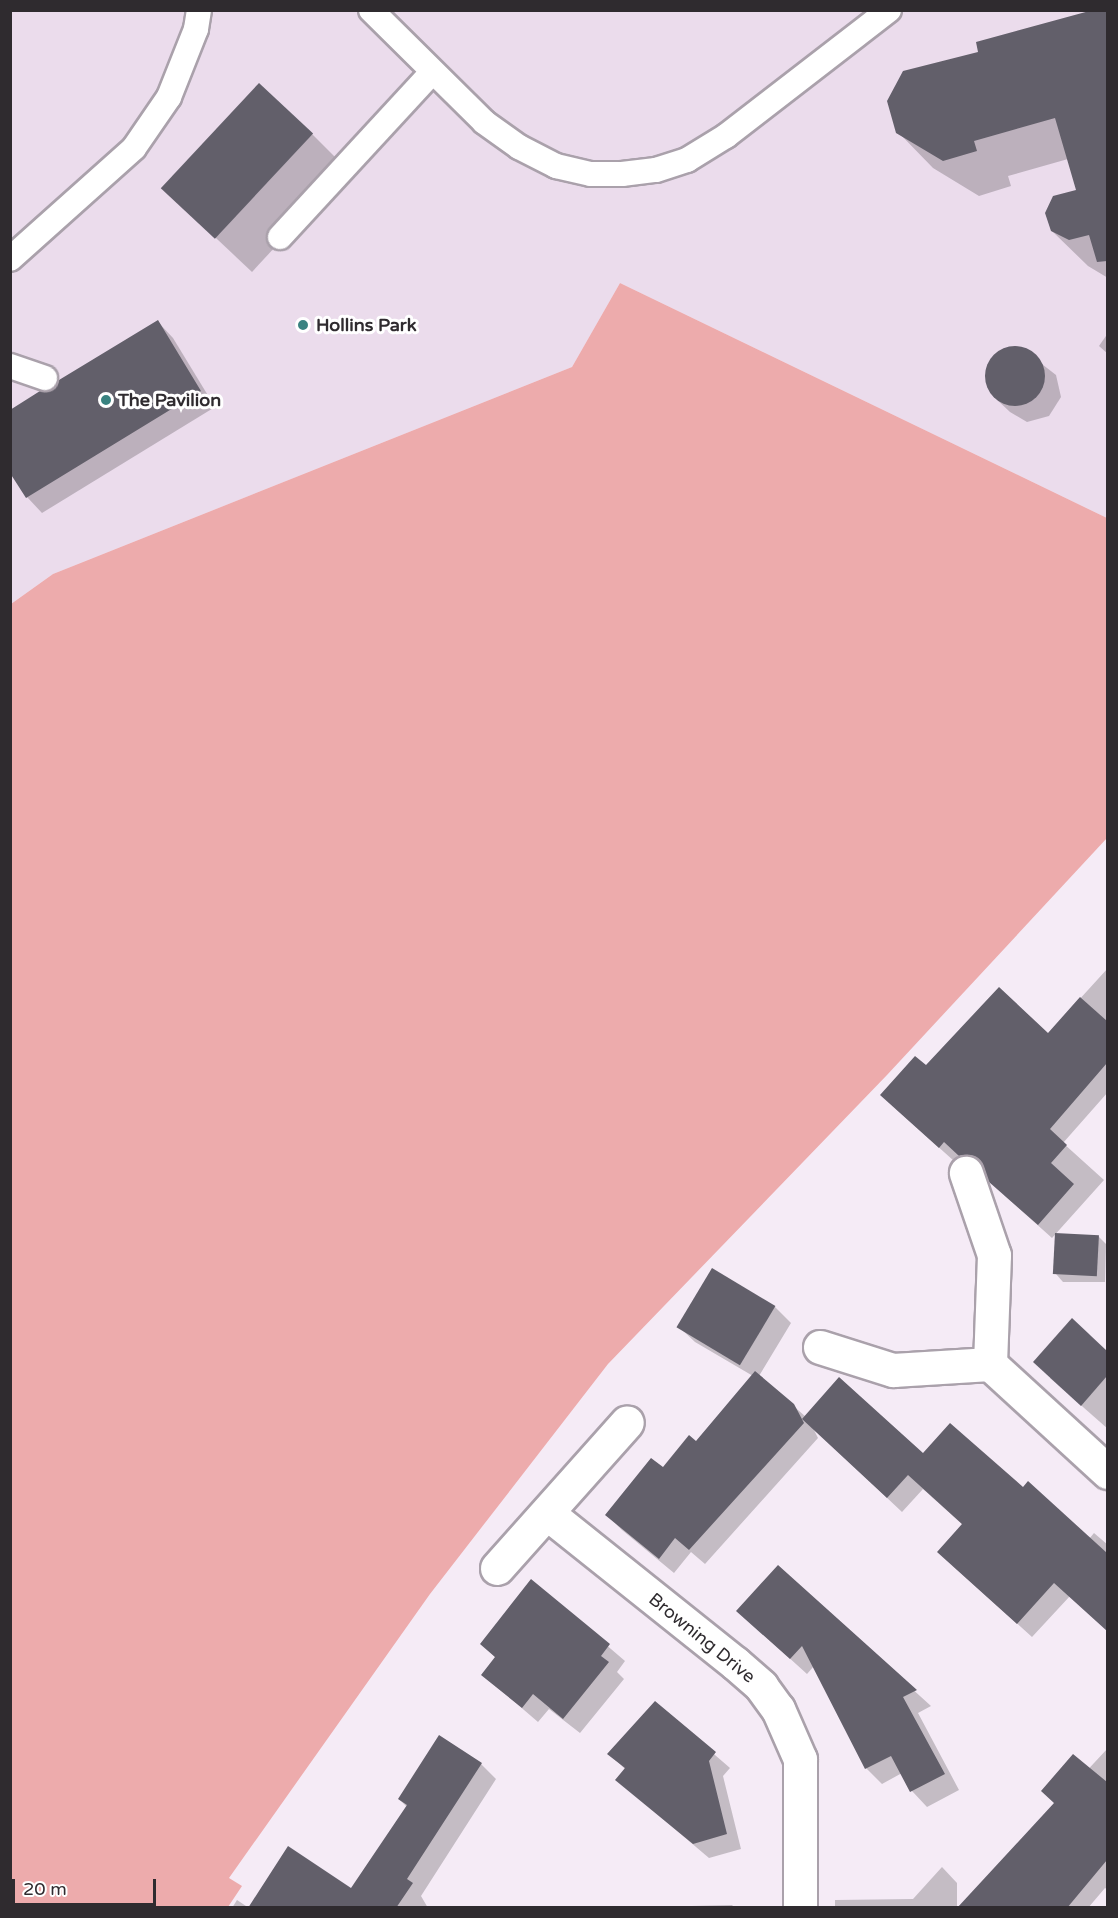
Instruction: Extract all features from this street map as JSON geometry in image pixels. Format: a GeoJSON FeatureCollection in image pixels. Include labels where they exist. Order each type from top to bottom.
{"type":"FeatureCollection","features":[{"type":"Feature","properties":{"kind":"street"},"geometry":{"type":"LineString","coordinates":[[966,1173],[994,1255],[990,1364]]}},
{"type":"Feature","properties":{"kind":"street"},"geometry":{"type":"LineString","coordinates":[[820,1347],[893,1370],[990,1364],[1107,1472]]}},
{"type":"Feature","properties":{"kind":"street"},"geometry":{"type":"LineString","coordinates":[[497,1568],[627,1422]]}},
{"type":"Feature","properties":{"kind":"street","name":"Browning Drive"},"geometry":{"type":"LineString","coordinates":[[547,1513],[735,1663],[761,1686],[778,1709],[800,1759],[800,1908]]}},
{"type":"Feature","properties":{"kind":"lane"},"geometry":{"type":"LineString","coordinates":[[10,259],[134,148],[169,97],[196,29],[199,10]]}},
{"type":"Feature","properties":{"kind":"lane"},"geometry":{"type":"LineString","coordinates":[[374,12],[432,72],[501,134],[556,166],[591,174],[656,170],[687,160],[726,136],[889,10]]}},
{"type":"Feature","properties":{"kind":"lane"},"geometry":{"type":"LineString","coordinates":[[280,237],[432,72]]}},
{"type":"Feature","properties":{"kind":"lane"},"geometry":{"type":"LineString","coordinates":[[10,366],[45,378]]}},
{"type":"Feature","properties":{"kind":"shaded area","name":"Hollins Park"},"geometry":{"type":"Polygon","coordinates":[[[11,11],[1107,11],[1107,518],[620,283],[572,367],[53,574],[11,604],[11,11]]]}},
{"type":"Feature","properties":{"kind":"shaded area"},"geometry":{"type":"Polygon","coordinates":[[[620,283],[1107,518],[1107,838],[887,1075],[608,1364],[430,1594],[229,1878],[242,1886],[228,1907],[11,1907],[11,604],[53,574],[572,367],[620,283]]]}},
{"type":"Feature","properties":{"kind":"building"},"geometry":{"type":"Polygon","coordinates":[[[1093,10],[1107,10],[1107,261],[1097,262],[1089,235],[1069,240],[1051,231],[1045,213],[1053,196],[1076,190],[1055,118],[974,141],[977,151],[943,161],[896,133],[887,101],[903,71],[978,52],[976,42],[1093,10]]]}},
{"type":"Feature","properties":{"kind":"building"},"geometry":{"type":"Polygon","coordinates":[[[259,83],[313,133],[215,239],[161,188],[259,83]]]}},
{"type":"Feature","properties":{"kind":"building","name":"The Pavilion"},"geometry":{"type":"Polygon","coordinates":[[[158,320],[201,391],[26,498],[10,473],[10,410],[40,391],[54,389],[59,380],[158,320]]]}},
{"type":"Feature","properties":{"kind":"building"},"geometry":{"type":"Polygon","coordinates":[[[1015,346],[1036,355],[1045,376],[1036,397],[1015,406],[994,397],[985,376],[994,355],[1015,346]]]}},
{"type":"Feature","properties":{"kind":"building"},"geometry":{"type":"Polygon","coordinates":[[[999,987],[1048,1033],[1080,997],[1107,1021],[1107,1063],[1050,1129],[1067,1145],[1051,1163],[1074,1184],[1038,1225],[989,1182],[978,1159],[959,1156],[944,1142],[939,1148],[880,1095],[915,1056],[926,1065],[999,987]]]}},
{"type":"Feature","properties":{"kind":"building"},"geometry":{"type":"Polygon","coordinates":[[[1055,1233],[1099,1235],[1097,1276],[1053,1274],[1055,1233]]]}},
{"type":"Feature","properties":{"kind":"building"},"geometry":{"type":"Polygon","coordinates":[[[712,1268],[775,1306],[740,1365],[676,1327],[712,1268]]]}},
{"type":"Feature","properties":{"kind":"building"},"geometry":{"type":"Polygon","coordinates":[[[1072,1318],[1107,1351],[1107,1376],[1081,1406],[1033,1362],[1072,1318]]]}},
{"type":"Feature","properties":{"kind":"building"},"geometry":{"type":"Polygon","coordinates":[[[755,1371],[794,1404],[804,1423],[689,1550],[675,1538],[659,1559],[605,1515],[651,1458],[663,1467],[689,1435],[696,1441],[755,1371]]]}},
{"type":"Feature","properties":{"kind":"building"},"geometry":{"type":"Polygon","coordinates":[[[839,1377],[923,1453],[950,1423],[1023,1487],[1028,1481],[1107,1553],[1107,1631],[1054,1583],[1017,1624],[937,1552],[962,1524],[908,1475],[887,1498],[802,1419],[839,1377]]]}},
{"type":"Feature","properties":{"kind":"building"},"geometry":{"type":"Polygon","coordinates":[[[778,1565],[917,1690],[903,1697],[945,1774],[910,1792],[891,1756],[865,1769],[802,1646],[790,1659],[736,1611],[778,1565]]]}},
{"type":"Feature","properties":{"kind":"building"},"geometry":{"type":"Polygon","coordinates":[[[531,1579],[610,1644],[601,1656],[609,1662],[563,1719],[533,1694],[522,1708],[481,1675],[495,1657],[480,1644],[531,1579]]]}},
{"type":"Feature","properties":{"kind":"building"},"geometry":{"type":"Polygon","coordinates":[[[655,1701],[716,1752],[709,1761],[727,1834],[693,1844],[615,1780],[625,1768],[607,1754],[655,1701]]]}},
{"type":"Feature","properties":{"kind":"building"},"geometry":{"type":"Polygon","coordinates":[[[439,1735],[482,1763],[407,1879],[413,1883],[396,1908],[248,1908],[288,1846],[351,1888],[407,1805],[398,1799],[439,1735]]]}},
{"type":"Feature","properties":{"kind":"building"},"geometry":{"type":"Polygon","coordinates":[[[1073,1754],[1107,1782],[1107,1860],[1067,1908],[957,1908],[1054,1803],[1041,1791],[1073,1754]]]}},
{"type":"Feature","properties":{"kind":"place","name":"Hollins Park"},"geometry":{"type":"Point","coordinates":[303,325]}},
{"type":"Feature","properties":{"kind":"place","name":"The Pavilion"},"geometry":{"type":"Point","coordinates":[106,400]}}]}
